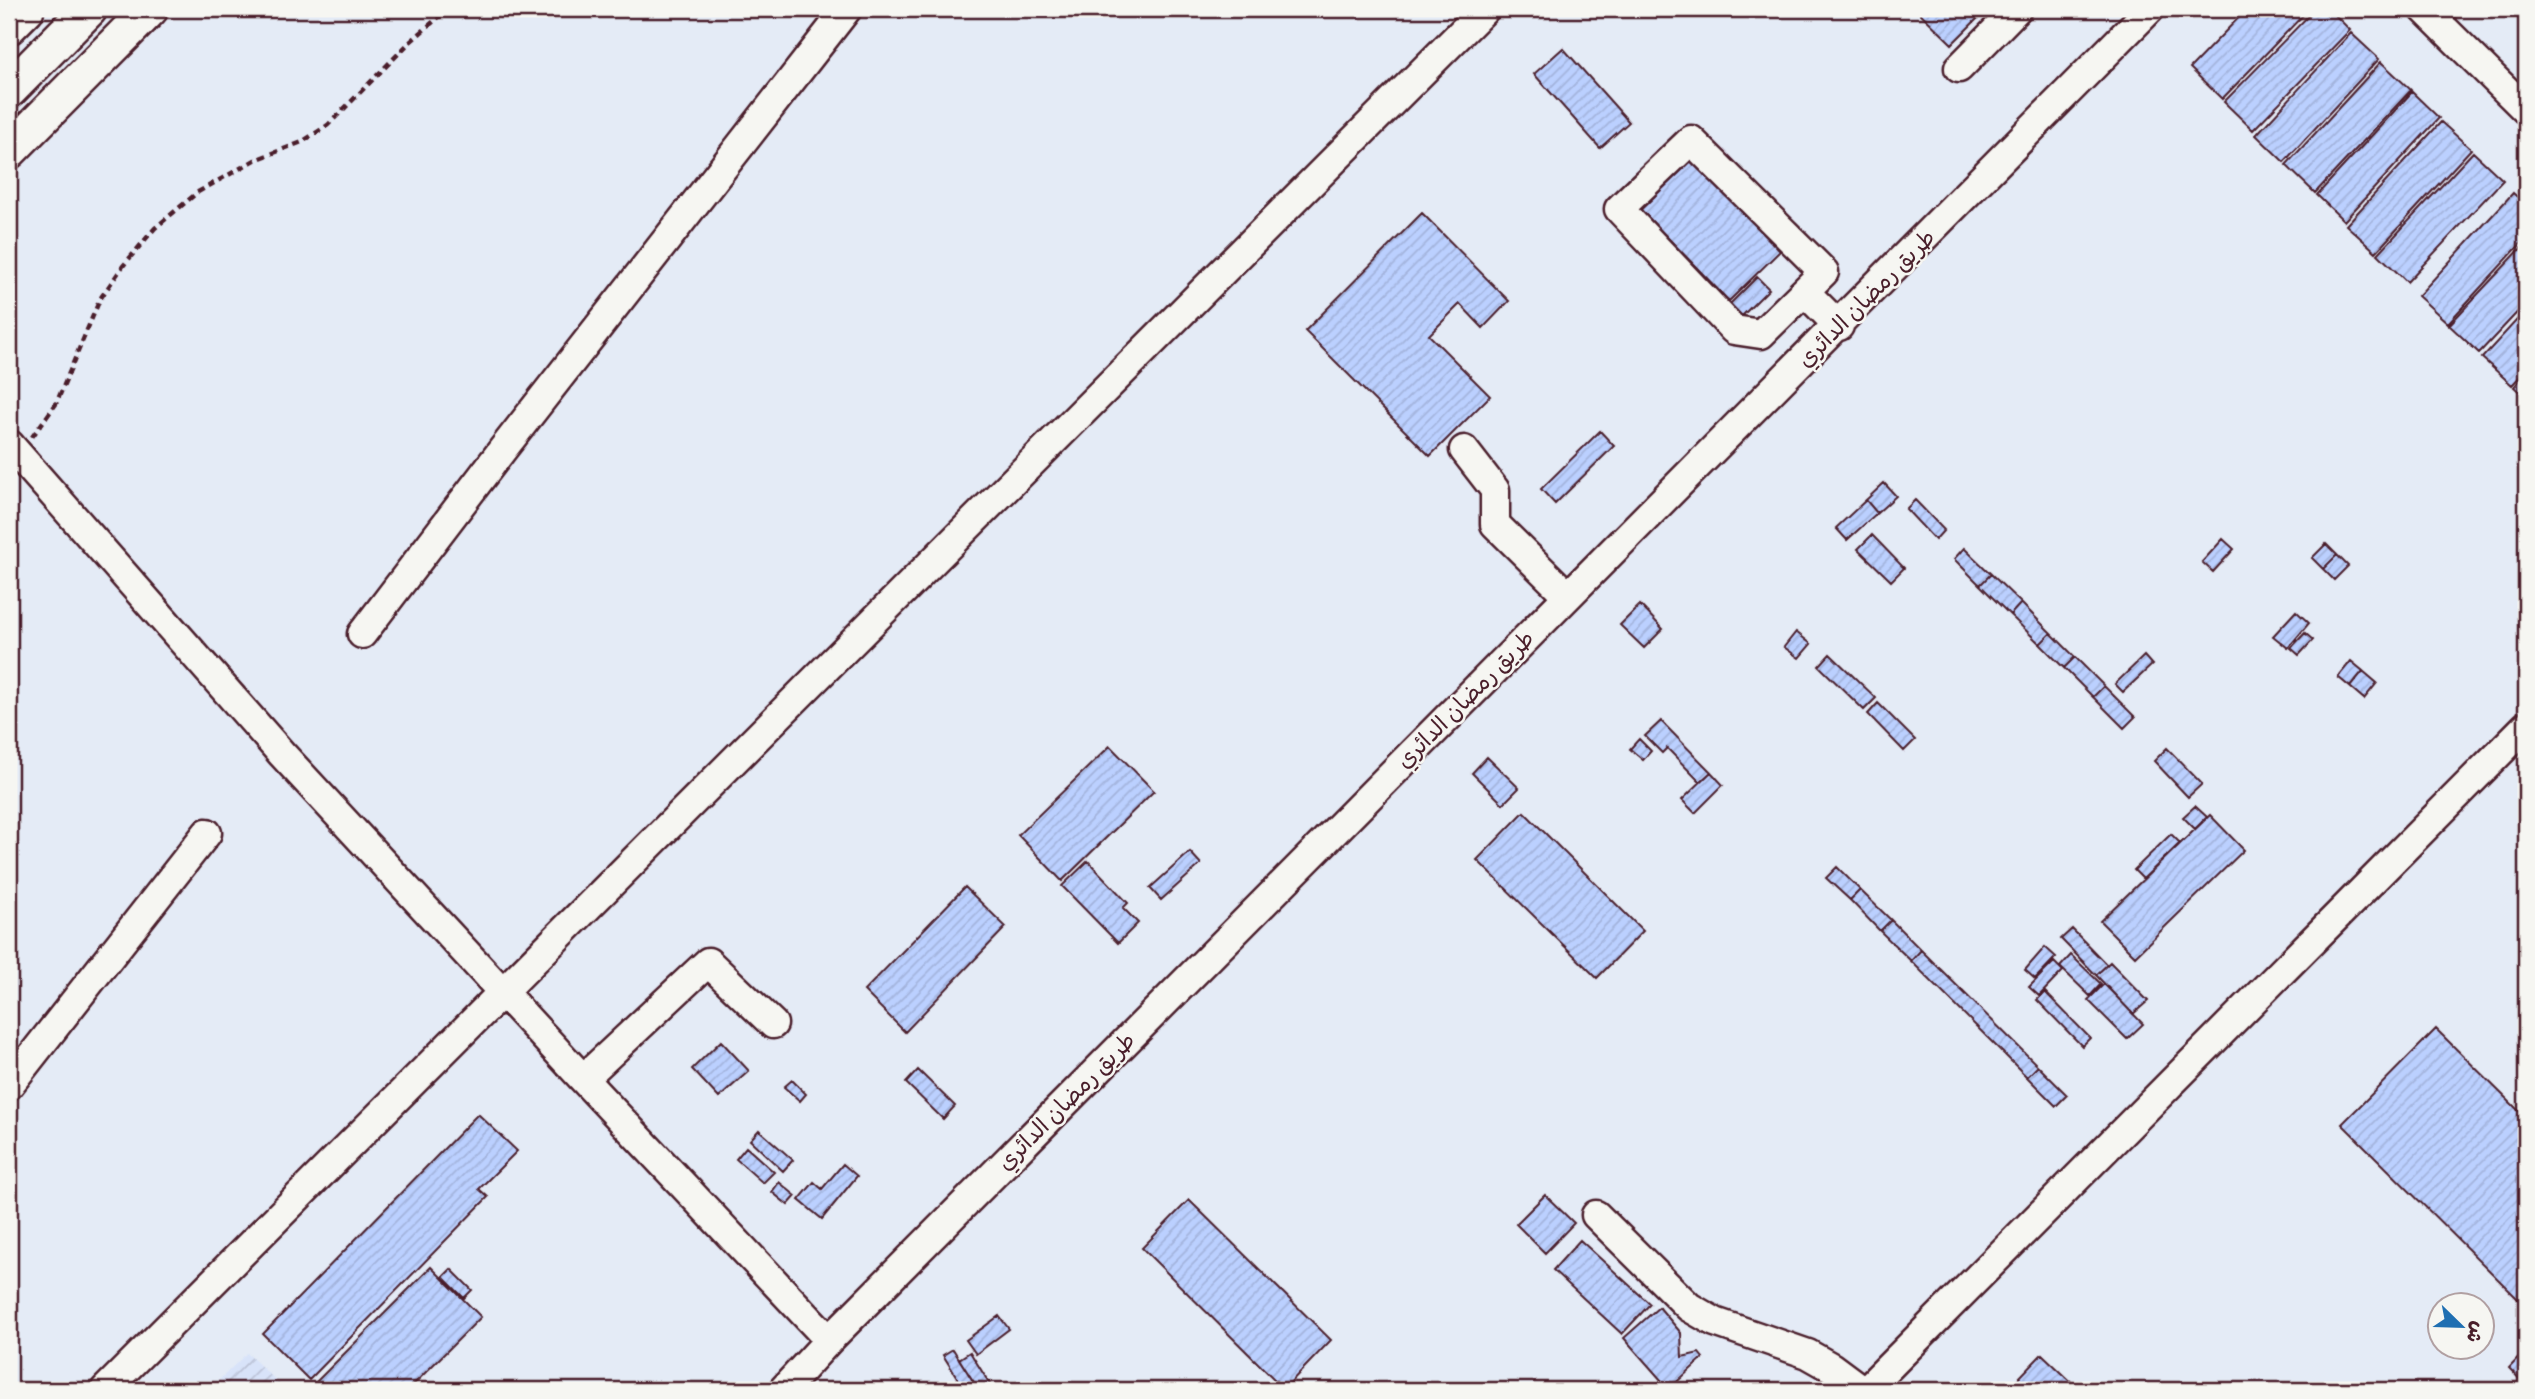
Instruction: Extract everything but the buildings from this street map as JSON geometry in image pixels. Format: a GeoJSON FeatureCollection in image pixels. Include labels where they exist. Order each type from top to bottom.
{"type":"FeatureCollection","features":[{"type":"Feature","properties":{"kind":"main road"},"geometry":{"type":"LineString","coordinates":[[9,26],[26,9]]}},
{"type":"Feature","properties":{"kind":"main road"},"geometry":{"type":"LineString","coordinates":[[9,90],[89,9]]}},
{"type":"Feature","properties":{"kind":"main road"},"geometry":{"type":"LineString","coordinates":[[9,151],[150,9]]}},
{"type":"Feature","properties":{"kind":"street"},"geometry":{"type":"LineString","coordinates":[[362,634],[847,9]]}},
{"type":"Feature","properties":{"kind":"street"},"geometry":{"type":"LineString","coordinates":[[105,1390],[1485,9]]}},
{"type":"Feature","properties":{"kind":"street"},"geometry":{"type":"LineString","coordinates":[[1959,68],[2017,9]]}},
{"type":"Feature","properties":{"kind":"street","name":"طريق رمضان الدائري"},"geometry":{"type":"LineString","coordinates":[[783,1390],[829,1340],[1567,596],[1839,326],[2150,9]]}},
{"type":"Feature","properties":{"kind":"street"},"geometry":{"type":"LineString","coordinates":[[2424,9],[2526,110]]}},
{"type":"Feature","properties":{"kind":"street"},"geometry":{"type":"LineString","coordinates":[[1691,140],[1824,272],[1805,292],[1761,334],[1734,330],[1619,209],[1691,140]]}},
{"type":"Feature","properties":{"kind":"street"},"geometry":{"type":"LineString","coordinates":[[1805,292],[1839,326]]}},
{"type":"Feature","properties":{"kind":"street"},"geometry":{"type":"LineString","coordinates":[[13,449],[282,754],[583,1080],[829,1340]]}},
{"type":"Feature","properties":{"kind":"street"},"geometry":{"type":"LineString","coordinates":[[1464,450],[1495,490],[1495,524],[1567,596]]}},
{"type":"Feature","properties":{"kind":"street"},"geometry":{"type":"LineString","coordinates":[[1596,1215],[1689,1307],[1714,1322],[1808,1354],[1864,1390],[2526,726]]}},
{"type":"Feature","properties":{"kind":"street"},"geometry":{"type":"LineString","coordinates":[[9,1085],[207,833]]}},
{"type":"Feature","properties":{"kind":"street"},"geometry":{"type":"LineString","coordinates":[[583,1080],[708,962],[772,1024]]}},
{"type":"Feature","properties":{"kind":"path"},"geometry":{"type":"LineString","coordinates":[[13,449],[56,404],[100,299],[123,266],[155,229],[198,192],[255,160],[302,142],[328,125],[410,42],[447,9]]}},
{"type":"Feature","properties":{"kind":"shaded area"},"geometry":{"type":"Polygon","coordinates":[[[247,1353],[286,1390],[209,1390],[247,1353]]]}}]}
